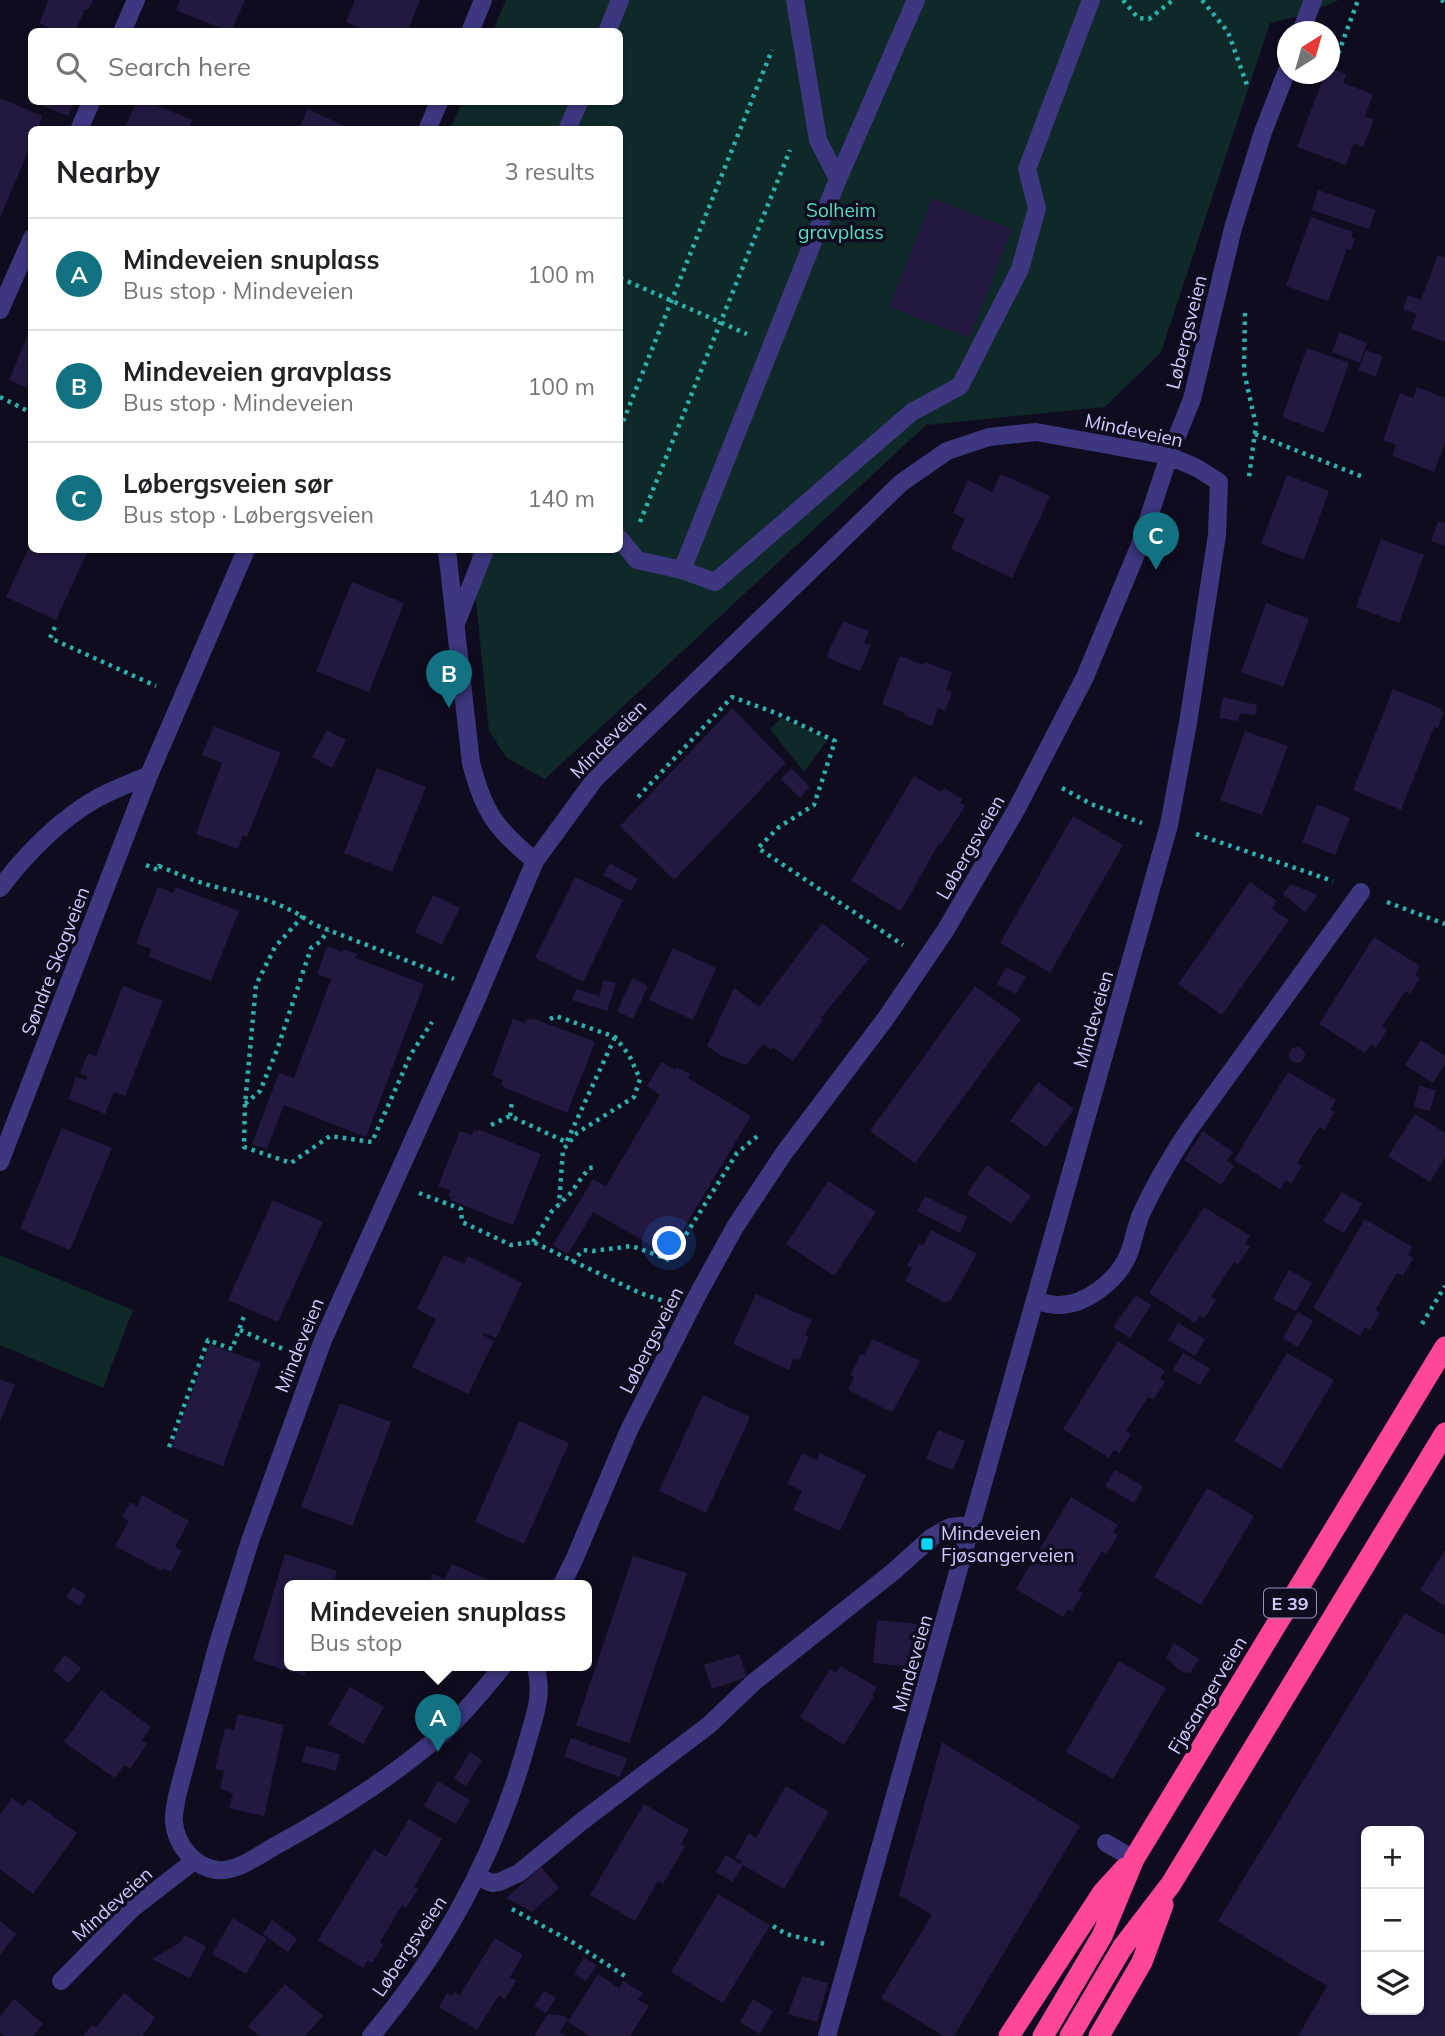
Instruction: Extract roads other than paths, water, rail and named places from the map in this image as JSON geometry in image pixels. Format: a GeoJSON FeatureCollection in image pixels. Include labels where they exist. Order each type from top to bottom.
{"type":"FeatureCollection","features":[{"type":"Feature","properties":{"kind":"highway","name":"Fjøsangerveien"},"geometry":{"type":"LineString","coordinates":[[1042,2036],[1102,1936],[1134,1859],[1445,1347]]}},
{"type":"Feature","properties":{"kind":"highway","name":"E 39"},"geometry":{"type":"LineString","coordinates":[[1070,2036],[1122,1948],[1171,1884],[1445,1433]]}},
{"type":"Feature","properties":{"kind":"highway","name":"E 39"},"geometry":{"type":"LineString","coordinates":[[1009,2036],[1103,1892],[1134,1859]]}},
{"type":"Feature","properties":{"kind":"highway","name":"E 39"},"geometry":{"type":"LineString","coordinates":[[1100,2036],[1142,1962],[1171,1884]]}},
{"type":"Feature","properties":{"kind":"street"},"geometry":{"type":"LineString","coordinates":[[124,28],[136,0]]}},
{"type":"Feature","properties":{"kind":"street"},"geometry":{"type":"LineString","coordinates":[[472,28],[483,0]]}},
{"type":"Feature","properties":{"kind":"street"},"geometry":{"type":"LineString","coordinates":[[609,28],[620,0]]}},
{"type":"Feature","properties":{"kind":"street"},"geometry":{"type":"LineString","coordinates":[[795,0],[818,139],[838,179]]}},
{"type":"Feature","properties":{"kind":"street"},"geometry":{"type":"LineString","coordinates":[[682,570],[838,179],[916,0]]}},
{"type":"Feature","properties":{"kind":"street"},"geometry":{"type":"LineString","coordinates":[[624,545],[637,560],[682,570],[715,582],[912,412],[960,386],[1020,269],[1037,208],[1027,169],[1091,0]]}},
{"type":"Feature","properties":{"kind":"street"},"geometry":{"type":"LineString","coordinates":[[1305,21],[1313,0]]}},
{"type":"Feature","properties":{"kind":"street","name":"Løbergsveien"},"geometry":{"type":"LineString","coordinates":[[564,1580],[629,1430],[698,1294],[736,1227],[784,1153],[886,1018],[926,960],[1016,810],[1085,677],[1139,547],[1169,456],[1192,399],[1233,228],[1281,84]]}},
{"type":"Feature","properties":{"kind":"street"},"geometry":{"type":"LineString","coordinates":[[81,126],[90,105]]}},
{"type":"Feature","properties":{"kind":"street"},"geometry":{"type":"LineString","coordinates":[[429,126],[438,105]]}},
{"type":"Feature","properties":{"kind":"street"},"geometry":{"type":"LineString","coordinates":[[569,126],[578,105]]}},
{"type":"Feature","properties":{"kind":"street"},"geometry":{"type":"LineString","coordinates":[[0,310],[28,247]]}},
{"type":"Feature","properties":{"kind":"street","name":"Mindeveien"},"geometry":{"type":"LineString","coordinates":[[61,1981],[132,1909],[194,1861],[181,1845],[173,1821],[177,1796],[217,1647],[264,1498],[323,1340],[475,1003],[535,861],[595,779],[901,483],[947,451],[989,438],[1036,432],[1169,456],[1198,468],[1219,482],[1217,535],[1188,723],[1166,835],[827,2036]]}},
{"type":"Feature","properties":{"kind":"street","name":"Søndre Skogveien"},"geometry":{"type":"LineString","coordinates":[[0,1162],[149,775],[245,553]]}},
{"type":"Feature","properties":{"kind":"street"},"geometry":{"type":"LineString","coordinates":[[447,553],[471,763],[478,790],[490,817],[507,838],[535,861]]}},
{"type":"Feature","properties":{"kind":"street"},"geometry":{"type":"LineString","coordinates":[[456,623],[484,553]]}},
{"type":"Feature","properties":{"kind":"street"},"geometry":{"type":"LineString","coordinates":[[0,888],[25,855],[49,834],[94,800],[149,775]]}},
{"type":"Feature","properties":{"kind":"street"},"geometry":{"type":"LineString","coordinates":[[1036,1300],[1057,1305],[1084,1298],[1109,1282],[1120,1269],[1128,1255],[1140,1215],[1188,1131],[1360,892]]}},
{"type":"Feature","properties":{"kind":"street"},"geometry":{"type":"LineString","coordinates":[[474,1881],[499,1882],[519,1873],[581,1822],[709,1726],[754,1682],[893,1572],[932,1537],[950,1527],[971,1525]]}},
{"type":"Feature","properties":{"kind":"street"},"geometry":{"type":"LineString","coordinates":[[194,1861],[218,1870],[242,1865],[323,1820],[373,1788],[432,1742],[484,1690],[499,1671]]}},
{"type":"Feature","properties":{"kind":"street","name":"Løbergsveien"},"geometry":{"type":"LineString","coordinates":[[371,2036],[414,1983],[444,1938],[474,1881],[516,1786],[538,1703],[537,1671]]}},
{"type":"Feature","properties":{"kind":"street"},"geometry":{"type":"LineString","coordinates":[[1106,1843],[1134,1859]]}},
{"type":"Feature","properties":{"kind":"place","name":"Løbergsveien sør"},"geometry":{"type":"Point","coordinates":[1156,570]}},
{"type":"Feature","properties":{"kind":"place","name":"Mindeveien gravplass"},"geometry":{"type":"Point","coordinates":[449,708]}},
{"type":"Feature","properties":{"kind":"place","name":"Mindeveien Fjøsangerveien"},"geometry":{"type":"Point","coordinates":[927,1544]}},
{"type":"Feature","properties":{"kind":"place","name":"Mindeveien snuplass"},"geometry":{"type":"Point","coordinates":[438,1752]}},
{"type":"Feature","properties":{"kind":"park label","name":"Solheim gravplass"},"geometry":{"type":"Point","coordinates":[841,221]}}]}
